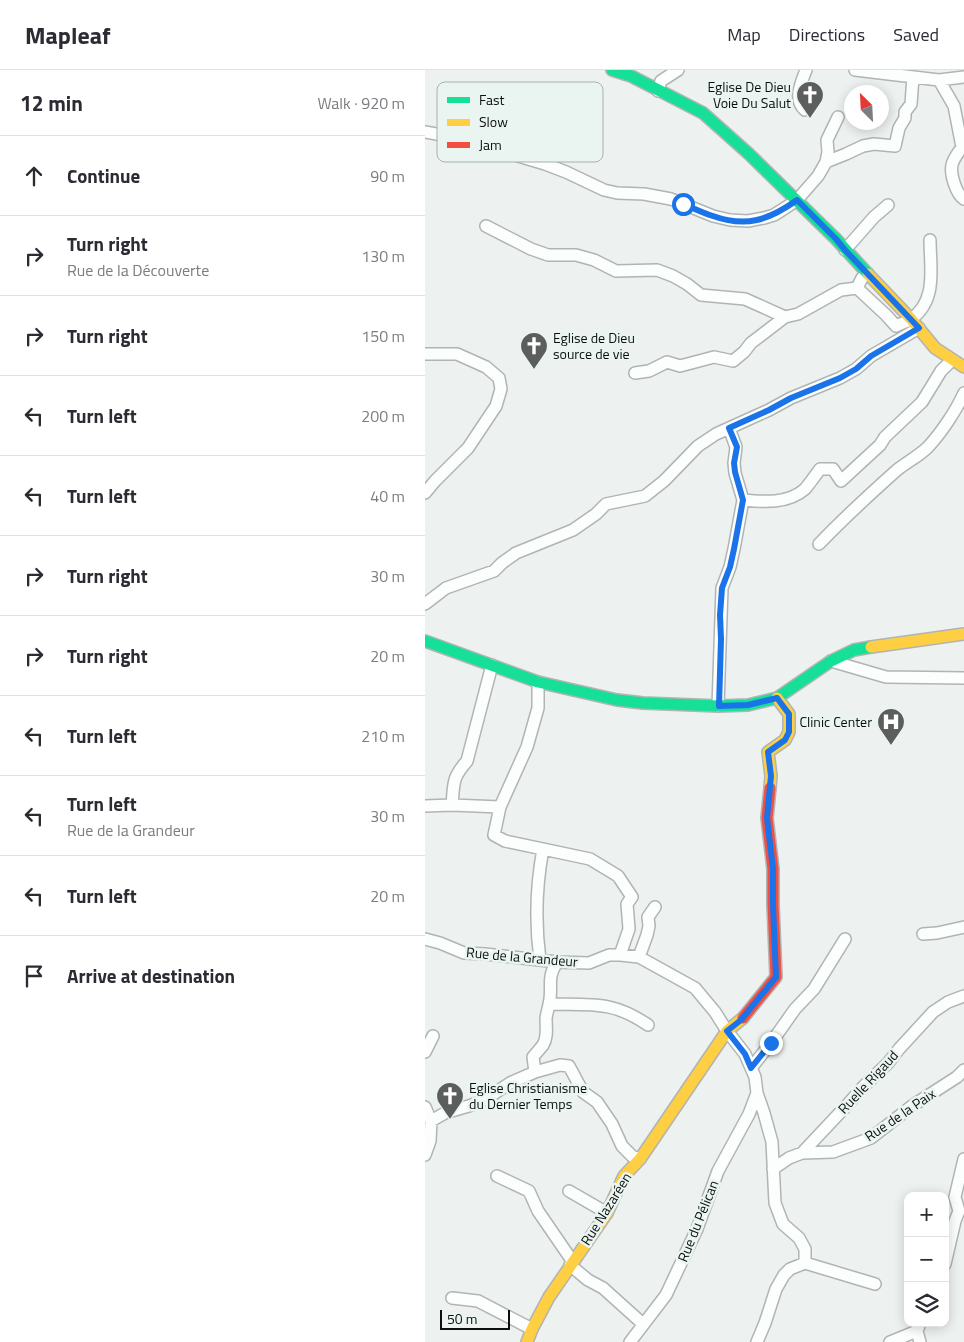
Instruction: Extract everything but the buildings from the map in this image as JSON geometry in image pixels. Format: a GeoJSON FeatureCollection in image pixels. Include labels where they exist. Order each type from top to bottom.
{"type":"FeatureCollection","features":[{"type":"Feature","properties":{"kind":"street"},"geometry":{"type":"LineString","coordinates":[[611,70],[660,81],[703,112],[836,239],[935,348],[964,367]]}},
{"type":"Feature","properties":{"kind":"street"},"geometry":{"type":"LineString","coordinates":[[660,81],[678,70]]}},
{"type":"Feature","properties":{"kind":"street"},"geometry":{"type":"LineString","coordinates":[[805,110],[800,106],[798,94],[806,70]]}},
{"type":"Feature","properties":{"kind":"street"},"geometry":{"type":"LineString","coordinates":[[855,70],[939,80],[964,77]]}},
{"type":"Feature","properties":{"kind":"street"},"geometry":{"type":"LineString","coordinates":[[826,162],[863,146],[873,144],[895,146],[899,128],[905,118],[905,112],[911,104],[913,77]]}},
{"type":"Feature","properties":{"kind":"street"},"geometry":{"type":"LineString","coordinates":[[939,80],[953,106],[963,148],[952,165],[954,181],[959,196],[964,199]]}},
{"type":"Feature","properties":{"kind":"street"},"geometry":{"type":"LineString","coordinates":[[538,162],[617,194],[644,194],[671,199],[713,216],[730,220],[748,221],[774,214],[797,200],[818,176],[826,162],[828,152],[827,140],[838,117]]}},
{"type":"Feature","properties":{"kind":"street"},"geometry":{"type":"LineString","coordinates":[[845,250],[874,217],[888,205]]}},
{"type":"Feature","properties":{"kind":"street"},"geometry":{"type":"LineString","coordinates":[[486,226],[531,249],[548,255],[576,254],[616,270],[657,270],[673,276],[701,295],[745,299],[785,317]]}},
{"type":"Feature","properties":{"kind":"street"},"geometry":{"type":"LineString","coordinates":[[425,604],[446,588],[494,571],[501,563],[516,553],[573,530],[606,504],[645,496],[664,481],[698,446],[716,434],[856,369],[915,324],[929,297],[931,240]]}},
{"type":"Feature","properties":{"kind":"street"},"geometry":{"type":"LineString","coordinates":[[857,288],[862,278],[868,274]]}},
{"type":"Feature","properties":{"kind":"street"},"geometry":{"type":"LineString","coordinates":[[635,373],[649,371],[667,362],[680,366],[714,357],[733,361],[751,343],[785,317],[798,314],[841,290],[857,288],[896,326],[915,324]]}},
{"type":"Feature","properties":{"kind":"street"},"geometry":{"type":"LineString","coordinates":[[425,354],[457,354],[486,367],[499,378],[501,389],[496,406],[467,448],[425,493]]}},
{"type":"Feature","properties":{"kind":"street"},"geometry":{"type":"LineString","coordinates":[[743,500],[765,502],[781,500],[795,495],[805,488],[820,470],[833,469],[841,481],[922,402],[941,371],[953,360]]}},
{"type":"Feature","properties":{"kind":"street"},"geometry":{"type":"LineString","coordinates":[[819,544],[847,515],[899,468],[927,448],[940,432],[964,393]]}},
{"type":"Feature","properties":{"kind":"street"},"geometry":{"type":"LineString","coordinates":[[719,706],[722,588],[730,567],[743,500],[735,472],[734,463],[737,447],[729,428]]}},
{"type":"Feature","properties":{"kind":"street"},"geometry":{"type":"LineString","coordinates":[[425,641],[538,682],[617,700],[719,706],[748,705],[777,698],[831,661],[854,650],[964,634]]}},
{"type":"Feature","properties":{"kind":"street"},"geometry":{"type":"LineString","coordinates":[[831,661],[886,678],[964,678]]}},
{"type":"Feature","properties":{"kind":"street"},"geometry":{"type":"LineString","coordinates":[[452,805],[454,782],[458,772],[467,761],[492,665]]}},
{"type":"Feature","properties":{"kind":"street"},"geometry":{"type":"LineString","coordinates":[[538,682],[539,708],[527,747],[500,807],[494,835],[505,841],[590,859],[618,876],[632,898],[627,904],[629,928],[620,955]]}},
{"type":"Feature","properties":{"kind":"street","name":"Rue Nazaréen"},"geometry":{"type":"LineString","coordinates":[[527,1342],[549,1297],[607,1213],[624,1176],[640,1159],[727,1031],[741,1020],[776,977],[773,869],[767,818],[771,776],[768,752],[785,740],[789,732],[789,714],[777,698]]}},
{"type":"Feature","properties":{"kind":"street"},"geometry":{"type":"LineString","coordinates":[[425,806],[500,807]]}},
{"type":"Feature","properties":{"kind":"street"},"geometry":{"type":"LineString","coordinates":[[540,960],[537,936],[537,902],[543,849]]}},
{"type":"Feature","properties":{"kind":"street"},"geometry":{"type":"LineString","coordinates":[[639,957],[647,935],[648,917],[655,907]]}},
{"type":"Feature","properties":{"kind":"street"},"geometry":{"type":"LineString","coordinates":[[923,934],[942,932],[964,926]]}},
{"type":"Feature","properties":{"kind":"street","name":"Rue de la Grandeur"},"geometry":{"type":"LineString","coordinates":[[425,939],[463,953],[557,962],[589,962],[609,955],[639,957],[695,988],[745,1054],[755,1077],[757,1093],[765,1113],[772,1142],[775,1203],[783,1224],[802,1243],[805,1249],[805,1263]]}},
{"type":"Feature","properties":{"kind":"street"},"geometry":{"type":"LineString","coordinates":[[751,1068],[795,1008],[814,989],[845,939]]}},
{"type":"Feature","properties":{"kind":"street"},"geometry":{"type":"LineString","coordinates":[[535,1072],[533,1057],[543,1044],[547,1032],[546,1021],[550,998],[550,978],[557,962]]}},
{"type":"Feature","properties":{"kind":"street","name":"Ruelle Rigaud"},"geometry":{"type":"LineString","coordinates":[[773,1169],[789,1158],[801,1153],[888,1063],[933,1012],[948,1002],[964,996]]}},
{"type":"Feature","properties":{"kind":"street"},"geometry":{"type":"LineString","coordinates":[[549,1004],[607,1006],[635,1015],[649,1025]]}},
{"type":"Feature","properties":{"kind":"street"},"geometry":{"type":"LineString","coordinates":[[425,1052],[433,1036]]}},
{"type":"Feature","properties":{"kind":"street"},"geometry":{"type":"LineString","coordinates":[[431,1122],[445,1113],[472,1105],[489,1097],[509,1082],[560,1065],[569,1066],[583,1092],[597,1102],[612,1124],[622,1146],[632,1156],[640,1159]]}},
{"type":"Feature","properties":{"kind":"street","name":"Rue de la Paix"},"geometry":{"type":"LineString","coordinates":[[801,1153],[833,1152],[871,1138],[912,1106],[964,1070]]}},
{"type":"Feature","properties":{"kind":"street","name":"Rue du Pélican"},"geometry":{"type":"LineString","coordinates":[[630,1342],[666,1295],[697,1229],[719,1171],[749,1114],[757,1093]]}},
{"type":"Feature","properties":{"kind":"street"},"geometry":{"type":"LineString","coordinates":[[425,1107],[431,1122],[430,1141],[425,1155]]}},
{"type":"Feature","properties":{"kind":"street"},"geometry":{"type":"LineString","coordinates":[[949,1247],[959,1211],[955,1197],[964,1159]]}},
{"type":"Feature","properties":{"kind":"street"},"geometry":{"type":"LineString","coordinates":[[497,1176],[529,1192],[571,1264],[588,1280],[603,1288],[643,1324]]}},
{"type":"Feature","properties":{"kind":"street"},"geometry":{"type":"LineString","coordinates":[[569,1191],[607,1213]]}},
{"type":"Feature","properties":{"kind":"street"},"geometry":{"type":"LineString","coordinates":[[757,1342],[776,1289],[784,1275],[791,1269],[805,1263],[875,1284]]}},
{"type":"Feature","properties":{"kind":"street"},"geometry":{"type":"LineString","coordinates":[[452,1298],[478,1301],[532,1330]]}},
{"type":"Feature","properties":{"kind":"street"},"geometry":{"type":"LineString","coordinates":[[890,1342],[919,1332]]}},
{"type":"Feature","properties":{"kind":"traffic: fast"},"geometry":{"type":"LineString","coordinates":[[612,70],[631,76],[703,113],[749,154],[836,239],[868,274]]}},
{"type":"Feature","properties":{"kind":"traffic: fast"},"geometry":{"type":"LineString","coordinates":[[425,641],[538,682],[617,700],[718,706],[748,705],[777,698],[831,661],[854,650],[871,647]]}},
{"type":"Feature","properties":{"kind":"traffic: slow"},"geometry":{"type":"LineString","coordinates":[[868,274],[911,319],[935,348],[964,367]]}},
{"type":"Feature","properties":{"kind":"traffic: slow"},"geometry":{"type":"LineString","coordinates":[[871,647],[964,634]]}},
{"type":"Feature","properties":{"kind":"traffic: slow"},"geometry":{"type":"LineString","coordinates":[[770,788],[771,776],[768,752],[785,740],[789,732],[789,714],[777,698]]}},
{"type":"Feature","properties":{"kind":"traffic: slow"},"geometry":{"type":"LineString","coordinates":[[527,1342],[549,1297],[607,1213],[624,1176],[640,1159],[727,1031],[743,1018]]}},
{"type":"Feature","properties":{"kind":"traffic: jam"},"geometry":{"type":"LineString","coordinates":[[743,1018],[776,977],[773,869],[767,818],[770,788]]}},
{"type":"Feature","properties":{"kind":"place","name":"Eglise De Dieu Voie Du Salut"},"geometry":{"type":"Point","coordinates":[810,119]}},
{"type":"Feature","properties":{"kind":"place","name":"Eglise de Dieu source de vie"},"geometry":{"type":"Point","coordinates":[534,370]}},
{"type":"Feature","properties":{"kind":"place","name":"Clinic Center"},"geometry":{"type":"Point","coordinates":[891,746]}},
{"type":"Feature","properties":{"kind":"place","name":"Eglise Christianisme du Dernier Temps"},"geometry":{"type":"Point","coordinates":[450,1120]}},
{"type":"Feature","properties":{"kind":"route"},"geometry":{"type":"LineString","coordinates":[[683,204],[713,216],[730,220],[748,221],[774,214],[797,200],[919,328],[871,356],[856,369],[840,378],[791,398],[729,428],[737,447],[734,463],[735,472],[743,500],[730,567],[722,588],[719,706],[748,705],[777,698],[789,714],[789,732],[785,740],[768,752],[771,776],[767,818],[772,847],[776,977],[741,1020],[727,1031],[745,1054],[751,1068],[771,1043]]}}]}
